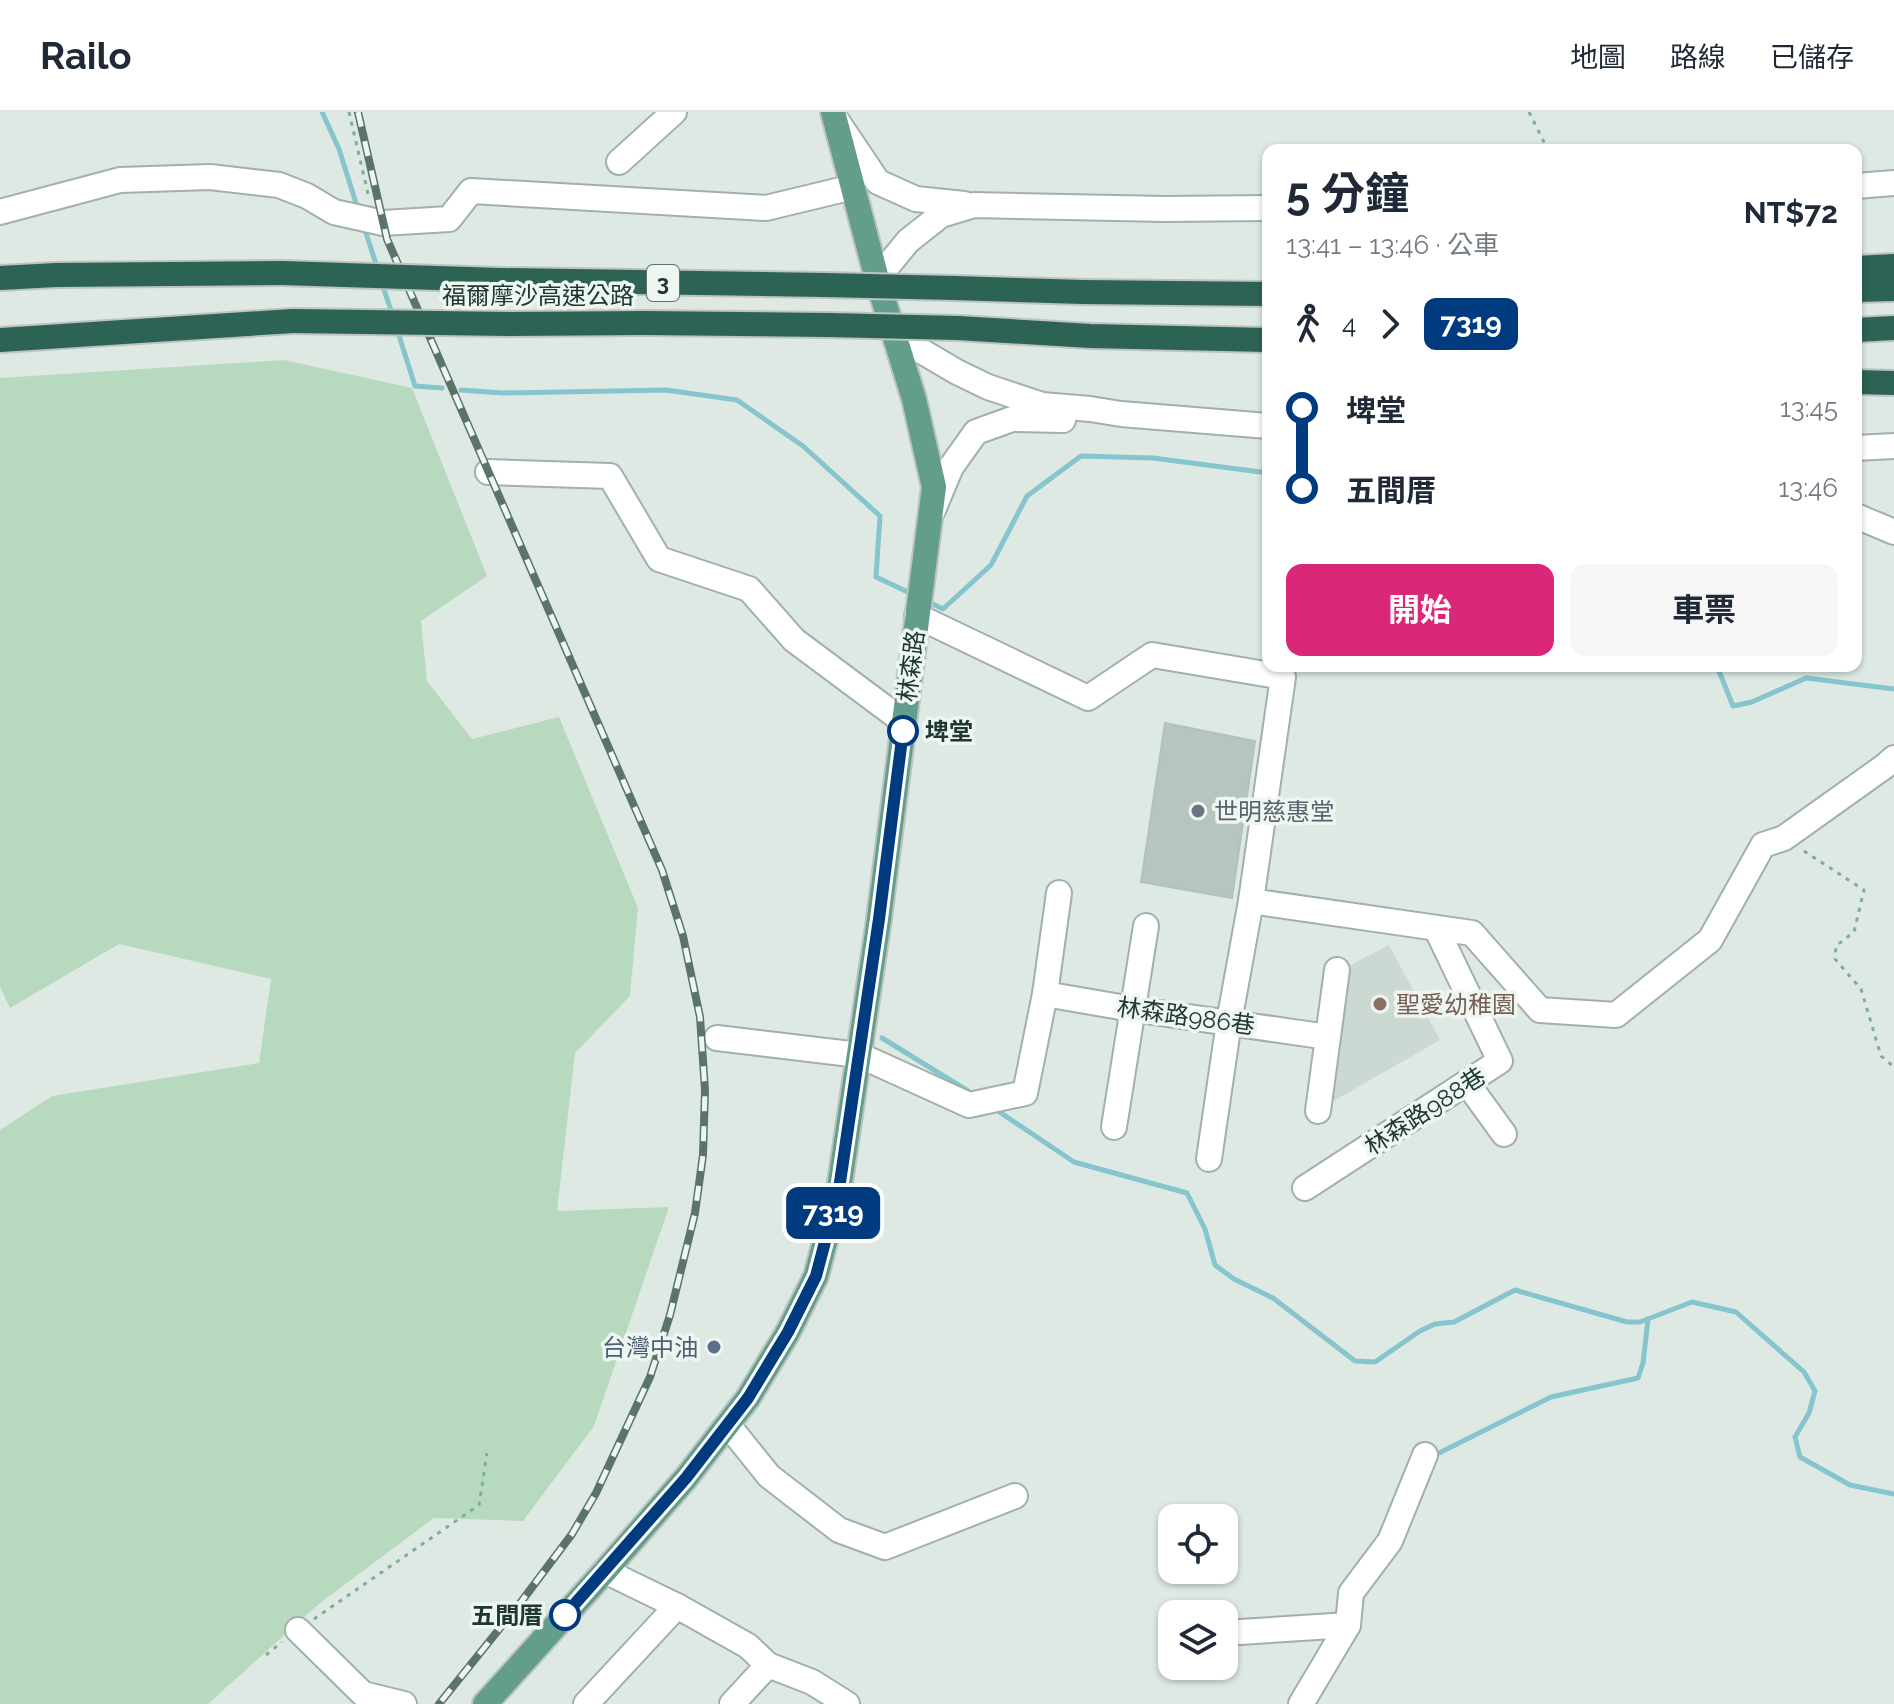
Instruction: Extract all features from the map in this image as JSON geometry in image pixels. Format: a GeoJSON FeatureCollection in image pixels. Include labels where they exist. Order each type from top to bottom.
{"type":"FeatureCollection","features":[{"type":"Feature","properties":{"kind":"highway"},"geometry":{"type":"LineString","coordinates":[[1862,268],[1894,266]]}},
{"type":"Feature","properties":{"kind":"highway","name":"福爾摩沙高速公路"},"geometry":{"type":"LineString","coordinates":[[0,278],[282,273],[1262,294]]}},
{"type":"Feature","properties":{"kind":"highway"},"geometry":{"type":"LineString","coordinates":[[1862,290],[1894,289]]}},
{"type":"Feature","properties":{"kind":"highway","name":"福爾摩沙高速公路"},"geometry":{"type":"LineString","coordinates":[[0,340],[293,321],[828,325],[1262,340]]}},
{"type":"Feature","properties":{"kind":"highway"},"geometry":{"type":"LineString","coordinates":[[1862,330],[1894,328]]}},
{"type":"Feature","properties":{"kind":"highway"},"geometry":{"type":"LineString","coordinates":[[1090,336],[1262,352]]}},
{"type":"Feature","properties":{"kind":"highway"},"geometry":{"type":"LineString","coordinates":[[1862,382],[1894,383]]}},
{"type":"Feature","properties":{"kind":"main road","name":"林森路"},"geometry":{"type":"LineString","coordinates":[[485,1704],[686,1478],[748,1398],[788,1332],[816,1276],[839,1189],[879,919],[934,487],[914,399],[877,279],[834,114]]}},
{"type":"Feature","properties":{"kind":"street"},"geometry":{"type":"LineString","coordinates":[[619,162],[674,112]]}},
{"type":"Feature","properties":{"kind":"street"},"geometry":{"type":"LineString","coordinates":[[834,114],[878,182],[916,199],[974,205],[1262,208]]}},
{"type":"Feature","properties":{"kind":"street"},"geometry":{"type":"LineString","coordinates":[[0,212],[120,180],[210,177],[279,185],[307,196],[334,212],[383,223],[449,219],[471,191],[766,208],[853,187]]}},
{"type":"Feature","properties":{"kind":"street"},"geometry":{"type":"LineString","coordinates":[[1862,186],[1894,183]]}},
{"type":"Feature","properties":{"kind":"street"},"geometry":{"type":"LineString","coordinates":[[877,279],[908,241],[941,215],[974,205]]}},
{"type":"Feature","properties":{"kind":"street"},"geometry":{"type":"LineString","coordinates":[[894,335],[988,387],[1042,405],[1262,426]]}},
{"type":"Feature","properties":{"kind":"street"},"geometry":{"type":"LineString","coordinates":[[932,513],[951,467],[976,432],[1012,419],[1094,420],[1121,414]]}},
{"type":"Feature","properties":{"kind":"street"},"geometry":{"type":"LineString","coordinates":[[1862,448],[1894,446]]}},
{"type":"Feature","properties":{"kind":"street"},"geometry":{"type":"LineString","coordinates":[[488,472],[610,476],[659,559],[749,589],[794,640],[904,722]]}},
{"type":"Feature","properties":{"kind":"street"},"geometry":{"type":"LineString","coordinates":[[1862,519],[1894,532]]}},
{"type":"Feature","properties":{"kind":"street"},"geometry":{"type":"LineString","coordinates":[[918,605],[1088,698],[1152,655],[1283,677],[1209,1159]]}},
{"type":"Feature","properties":{"kind":"street"},"geometry":{"type":"LineString","coordinates":[[1251,901],[1472,933],[1540,1010],[1616,1015],[1710,940],[1763,845],[1784,838],[1894,758]]}},
{"type":"Feature","properties":{"kind":"street"},"geometry":{"type":"LineString","coordinates":[[717,1038],[859,1055],[969,1105],[1025,1093],[1045,994],[1059,893]]}},
{"type":"Feature","properties":{"kind":"street"},"geometry":{"type":"LineString","coordinates":[[1114,1127],[1146,926]]}},
{"type":"Feature","properties":{"kind":"street","name":"林森路988巷"},"geometry":{"type":"LineString","coordinates":[[1305,1188],[1500,1061],[1436,928]]}},
{"type":"Feature","properties":{"kind":"street"},"geometry":{"type":"LineString","coordinates":[[1318,1111],[1337,970]]}},
{"type":"Feature","properties":{"kind":"street","name":"林森路986巷"},"geometry":{"type":"LineString","coordinates":[[1045,994],[1328,1037]]}},
{"type":"Feature","properties":{"kind":"street"},"geometry":{"type":"LineString","coordinates":[[1467,1083],[1504,1134]]}},
{"type":"Feature","properties":{"kind":"street"},"geometry":{"type":"LineString","coordinates":[[728,1425],[769,1476],[839,1530],[885,1547],[1015,1496]]}},
{"type":"Feature","properties":{"kind":"street"},"geometry":{"type":"LineString","coordinates":[[1301,1704],[1348,1625],[1351,1593],[1390,1541],[1425,1455]]}},
{"type":"Feature","properties":{"kind":"street"},"geometry":{"type":"LineString","coordinates":[[605,1571],[677,1606],[748,1646],[768,1665],[808,1693],[847,1704]]}},
{"type":"Feature","properties":{"kind":"street"},"geometry":{"type":"LineString","coordinates":[[586,1704],[677,1606]]}},
{"type":"Feature","properties":{"kind":"street"},"geometry":{"type":"LineString","coordinates":[[1240,1632],[1348,1625]]}},
{"type":"Feature","properties":{"kind":"street"},"geometry":{"type":"LineString","coordinates":[[298,1630],[363,1694],[404,1704]]}},
{"type":"Feature","properties":{"kind":"street"},"geometry":{"type":"LineString","coordinates":[[732,1704],[768,1665]]}},
{"type":"Feature","properties":{"kind":"path"},"geometry":{"type":"LineString","coordinates":[[349,112],[374,221]]}},
{"type":"Feature","properties":{"kind":"path"},"geometry":{"type":"LineString","coordinates":[[1529,112],[1545,144]]}},
{"type":"Feature","properties":{"kind":"path"},"geometry":{"type":"LineString","coordinates":[[1784,838],[1864,890],[1854,932],[1836,946],[1835,959],[1861,989],[1881,1056],[1894,1067]]}},
{"type":"Feature","properties":{"kind":"path"},"geometry":{"type":"LineString","coordinates":[[266,1655],[479,1505],[487,1453]]}},
{"type":"Feature","properties":{"kind":"shaded area","name":"聖愛幼稚園"},"geometry":{"type":"Polygon","coordinates":[[[1389,945],[1440,1040],[1325,1106],[1345,968],[1389,945]]]}},
{"type":"Feature","properties":{"kind":"green space"},"geometry":{"type":"Polygon","coordinates":[[[284,360],[412,388],[487,576],[421,621],[427,681],[472,739],[559,717],[638,908],[630,996],[575,1053],[557,1211],[669,1207],[594,1426],[523,1521],[434,1518],[320,1603],[208,1704],[0,1704],[0,1130],[52,1096],[259,1063],[271,979],[119,944],[10,1008],[0,987],[0,378],[284,360]]]}},
{"type":"Feature","properties":{"kind":"building","name":"世明慈惠堂"},"geometry":{"type":"Polygon","coordinates":[[[1165,723],[1255,741],[1232,898],[1141,882],[1165,723]]]}},
{"type":"Feature","properties":{"kind":"waterway"},"geometry":{"type":"LineString","coordinates":[[322,112],[339,149],[356,203]]}},
{"type":"Feature","properties":{"kind":"waterway"},"geometry":{"type":"LineString","coordinates":[[366,233],[378,270]]}},
{"type":"Feature","properties":{"kind":"waterway"},"geometry":{"type":"LineString","coordinates":[[382,284],[393,316]]}},
{"type":"Feature","properties":{"kind":"waterway"},"geometry":{"type":"LineString","coordinates":[[397,329],[415,386],[442,388]]}},
{"type":"Feature","properties":{"kind":"waterway"},"geometry":{"type":"LineString","coordinates":[[461,390],[502,393],[666,390],[737,400],[803,446],[880,516],[876,577],[912,594]]}},
{"type":"Feature","properties":{"kind":"waterway"},"geometry":{"type":"LineString","coordinates":[[929,602],[943,609],[991,565],[1027,496],[1081,456],[1153,458],[1262,472]]}},
{"type":"Feature","properties":{"kind":"waterway"},"geometry":{"type":"LineString","coordinates":[[1719,672],[1733,706],[1752,702],[1806,678],[1894,689]]}},
{"type":"Feature","properties":{"kind":"waterway"},"geometry":{"type":"LineString","coordinates":[[882,1038],[968,1091]]}},
{"type":"Feature","properties":{"kind":"waterway"},"geometry":{"type":"LineString","coordinates":[[998,1111],[1074,1162],[1187,1193],[1205,1229],[1215,1265],[1234,1279],[1273,1298],[1355,1361],[1375,1362],[1420,1331],[1435,1324],[1454,1322],[1515,1290],[1627,1322],[1640,1322],[1692,1302],[1736,1312],[1804,1372],[1815,1391],[1809,1413],[1795,1437],[1800,1457],[1850,1485],[1894,1494]]}},
{"type":"Feature","properties":{"kind":"waterway"},"geometry":{"type":"LineString","coordinates":[[1435,1455],[1551,1397],[1638,1378],[1643,1363],[1648,1319]]}},
{"type":"Feature","properties":{"kind":"railway"},"geometry":{"type":"LineString","coordinates":[[358,112],[387,239],[662,870],[683,936],[700,1017],[705,1090],[703,1155],[695,1213],[670,1315],[650,1377],[596,1493],[572,1534],[439,1704]]}},
{"type":"Feature","properties":{"kind":"bus line","name":"7319"},"geometry":{"type":"LineString","coordinates":[[565,1615],[686,1478],[748,1398],[788,1332],[816,1276],[839,1189],[903,731]]}},
{"type":"Feature","properties":{"kind":"place","name":"埤堂"},"geometry":{"type":"Point","coordinates":[903,731]}},
{"type":"Feature","properties":{"kind":"place","name":"世明慈惠堂"},"geometry":{"type":"Point","coordinates":[1198,811]}},
{"type":"Feature","properties":{"kind":"place","name":"聖愛幼稚園"},"geometry":{"type":"Point","coordinates":[1380,1004]}},
{"type":"Feature","properties":{"kind":"place","name":"台灣中油"},"geometry":{"type":"Point","coordinates":[714,1347]}},
{"type":"Feature","properties":{"kind":"place","name":"五間厝"},"geometry":{"type":"Point","coordinates":[565,1615]}}]}
